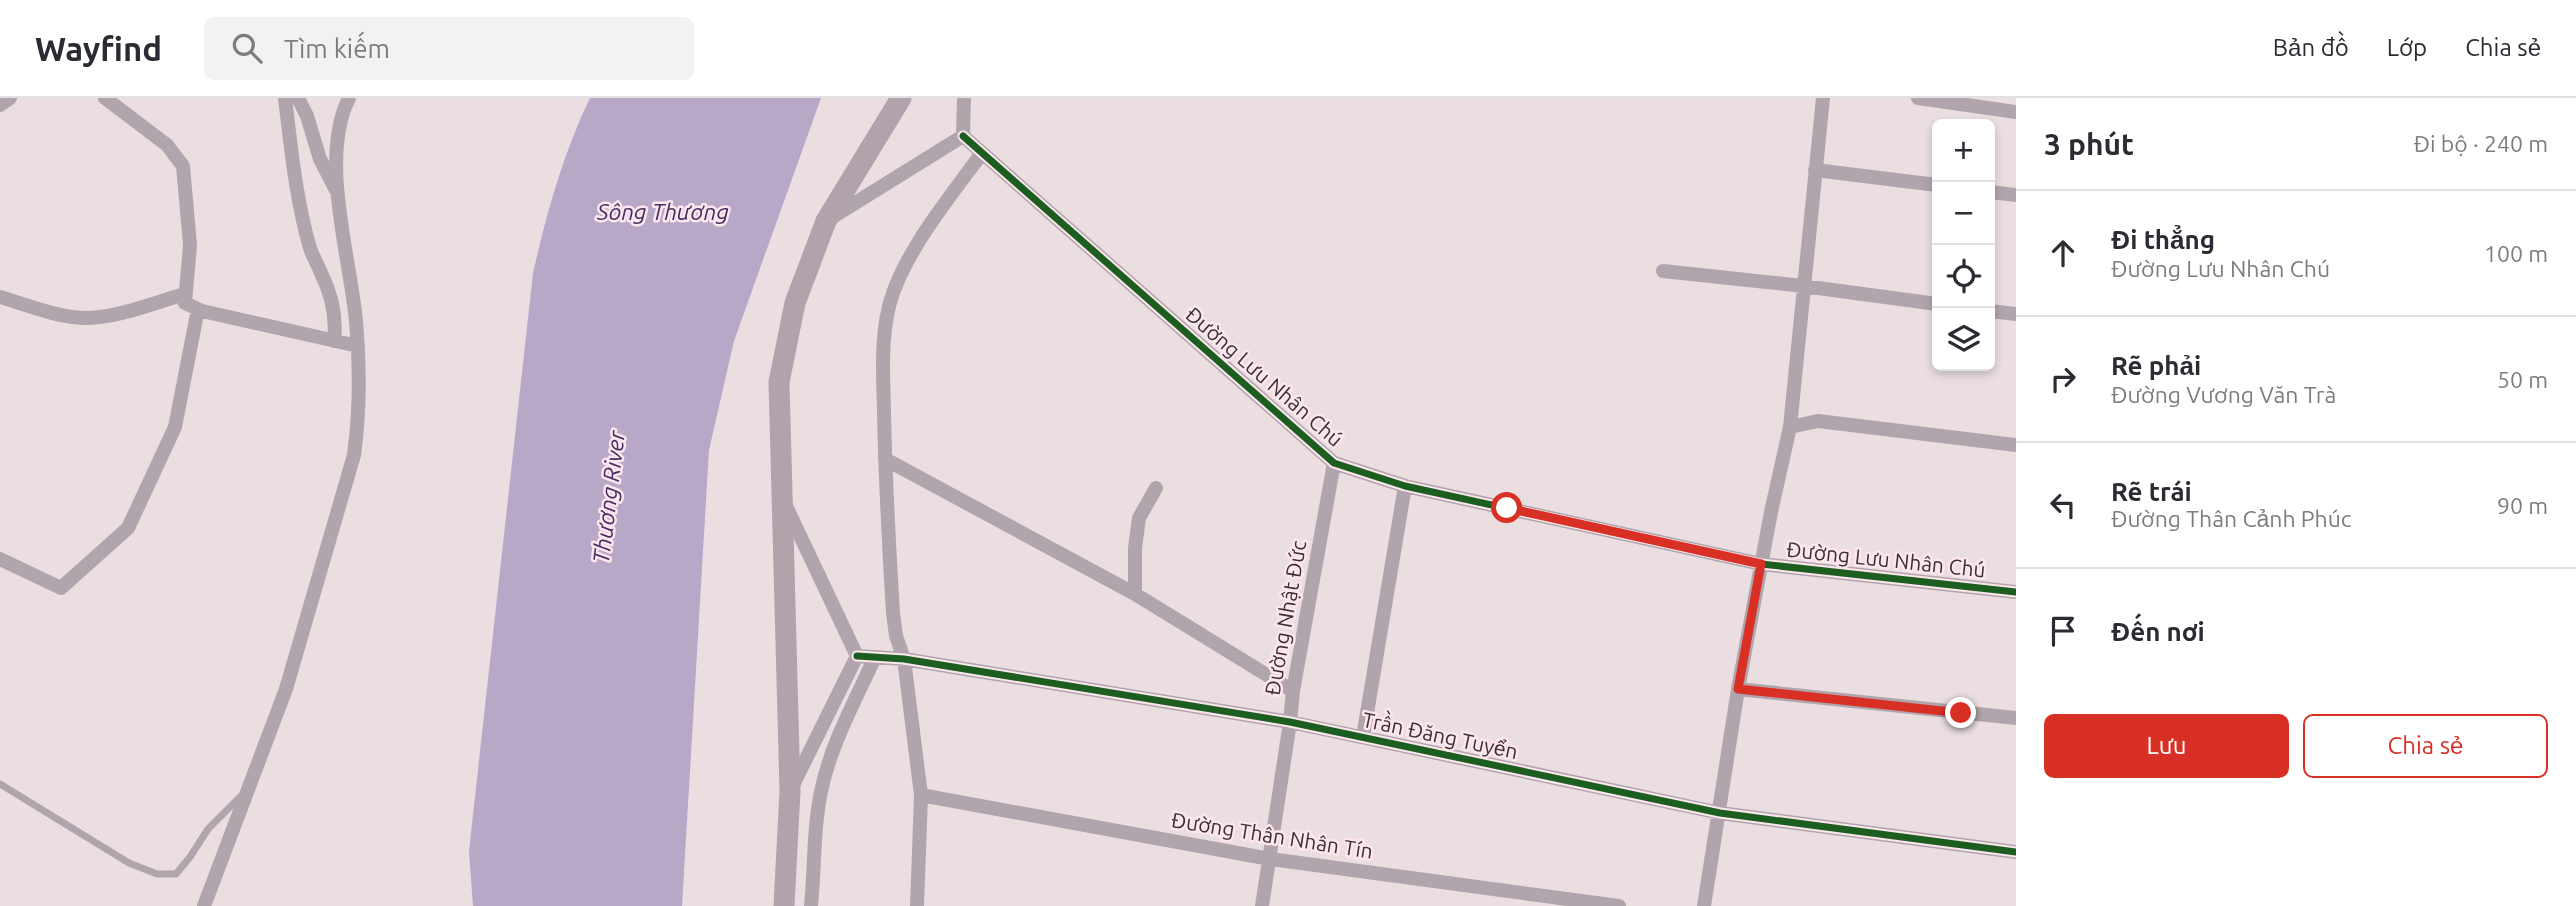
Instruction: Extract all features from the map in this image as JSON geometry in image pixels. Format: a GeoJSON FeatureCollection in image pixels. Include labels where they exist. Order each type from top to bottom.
{"type":"FeatureCollection","features":[{"type":"Feature","properties":{"kind":"street"},"geometry":{"type":"LineString","coordinates":[[0,105],[10,98]]}},
{"type":"Feature","properties":{"kind":"street"},"geometry":{"type":"LineString","coordinates":[[104,98],[167,145],[183,166],[190,245],[185,303],[198,309],[358,346]]}},
{"type":"Feature","properties":{"kind":"street"},"geometry":{"type":"LineString","coordinates":[[285,98],[291,151],[306,233],[335,310],[334,341]]}},
{"type":"Feature","properties":{"kind":"street"},"geometry":{"type":"LineString","coordinates":[[298,98],[307,116],[320,159],[338,194]]}},
{"type":"Feature","properties":{"kind":"street"},"geometry":{"type":"LineString","coordinates":[[204,906],[286,689],[354,455],[359,419],[358,346],[338,194],[338,133],[343,110],[349,98]]}},
{"type":"Feature","properties":{"kind":"street"},"geometry":{"type":"LineString","coordinates":[[784,906],[790,791],[779,382],[796,303],[826,220],[901,98]]}},
{"type":"Feature","properties":{"kind":"street"},"geometry":{"type":"LineString","coordinates":[[826,220],[963,136],[964,98]]}},
{"type":"Feature","properties":{"kind":"street"},"geometry":{"type":"LineString","coordinates":[[1704,906],[1738,689],[1770,512],[1790,427],[1823,98]]}},
{"type":"Feature","properties":{"kind":"street"},"geometry":{"type":"LineString","coordinates":[[1918,98],[2016,112]]}},
{"type":"Feature","properties":{"kind":"street","name":"Đường Lưu Nhân Chú"},"geometry":{"type":"LineString","coordinates":[[963,136],[1334,463],[1405,486],[1761,564],[2016,592]]}},
{"type":"Feature","properties":{"kind":"street"},"geometry":{"type":"LineString","coordinates":[[917,906],[921,795],[904,659],[896,636],[893,613],[885,459],[883,345],[893,294],[904,271],[934,220],[982,153]]}},
{"type":"Feature","properties":{"kind":"street"},"geometry":{"type":"LineString","coordinates":[[1815,170],[1932,185]]}},
{"type":"Feature","properties":{"kind":"street"},"geometry":{"type":"LineString","coordinates":[[1995,193],[2016,195]]}},
{"type":"Feature","properties":{"kind":"street"},"geometry":{"type":"LineString","coordinates":[[1663,271],[1932,303]]}},
{"type":"Feature","properties":{"kind":"street"},"geometry":{"type":"LineString","coordinates":[[0,297],[60,315],[85,318],[108,316],[185,294]]}},
{"type":"Feature","properties":{"kind":"street"},"geometry":{"type":"LineString","coordinates":[[0,559],[61,588],[128,528],[175,427],[198,309]]}},
{"type":"Feature","properties":{"kind":"street"},"geometry":{"type":"LineString","coordinates":[[1995,312],[2016,314]]}},
{"type":"Feature","properties":{"kind":"street"},"geometry":{"type":"LineString","coordinates":[[1790,427],[1818,421],[2016,445]]}},
{"type":"Feature","properties":{"kind":"street"},"geometry":{"type":"LineString","coordinates":[[885,459],[1135,594],[1293,691]]}},
{"type":"Feature","properties":{"kind":"street","name":"Đường Nhật Đức"},"geometry":{"type":"LineString","coordinates":[[1262,906],[1293,691],[1334,463]]}},
{"type":"Feature","properties":{"kind":"street"},"geometry":{"type":"LineString","coordinates":[[1363,737],[1405,486]]}},
{"type":"Feature","properties":{"kind":"street"},"geometry":{"type":"LineString","coordinates":[[1135,594],[1135,548],[1139,518],[1156,488]]}},
{"type":"Feature","properties":{"kind":"street"},"geometry":{"type":"LineString","coordinates":[[782,497],[857,656],[790,791]]}},
{"type":"Feature","properties":{"kind":"street","name":"Trần Đăng Tuyển"},"geometry":{"type":"LineString","coordinates":[[857,656],[904,659],[1290,722],[1720,813],[2016,852]]}},
{"type":"Feature","properties":{"kind":"street"},"geometry":{"type":"LineString","coordinates":[[811,906],[817,816],[822,787],[834,750],[875,657]]}},
{"type":"Feature","properties":{"kind":"street"},"geometry":{"type":"LineString","coordinates":[[1738,689],[2016,718]]}},
{"type":"Feature","properties":{"kind":"street","name":"Đường Thân Nhân Tín"},"geometry":{"type":"LineString","coordinates":[[921,795],[1270,859],[1619,906]]}},
{"type":"Feature","properties":{"kind":"lane"},"geometry":{"type":"LineString","coordinates":[[0,784],[129,863],[157,874],[176,874],[208,829],[251,786]]}},
{"type":"Feature","properties":{"kind":"water","name":"Sông Thương"},"geometry":{"type":"Polygon","coordinates":[[[590,98],[821,98],[734,341],[709,450],[682,906],[473,906],[469,851],[533,273],[557,184],[590,98]]]}},
{"type":"Feature","properties":{"kind":"cycle path"},"geometry":{"type":"LineString","coordinates":[[963,136],[1334,463],[1405,486],[1761,564],[2016,592]]}},
{"type":"Feature","properties":{"kind":"cycle path"},"geometry":{"type":"LineString","coordinates":[[857,656],[904,659],[1290,722],[1720,813],[2016,852]]}},
{"type":"Feature","properties":{"kind":"route"},"geometry":{"type":"LineString","coordinates":[[1507,508],[1761,564],[1738,689],[1961,713]]}},
{"type":"Feature","properties":{"kind":"water label","name":"Thương River"},"geometry":{"type":"Point","coordinates":[609,497]}}]}
